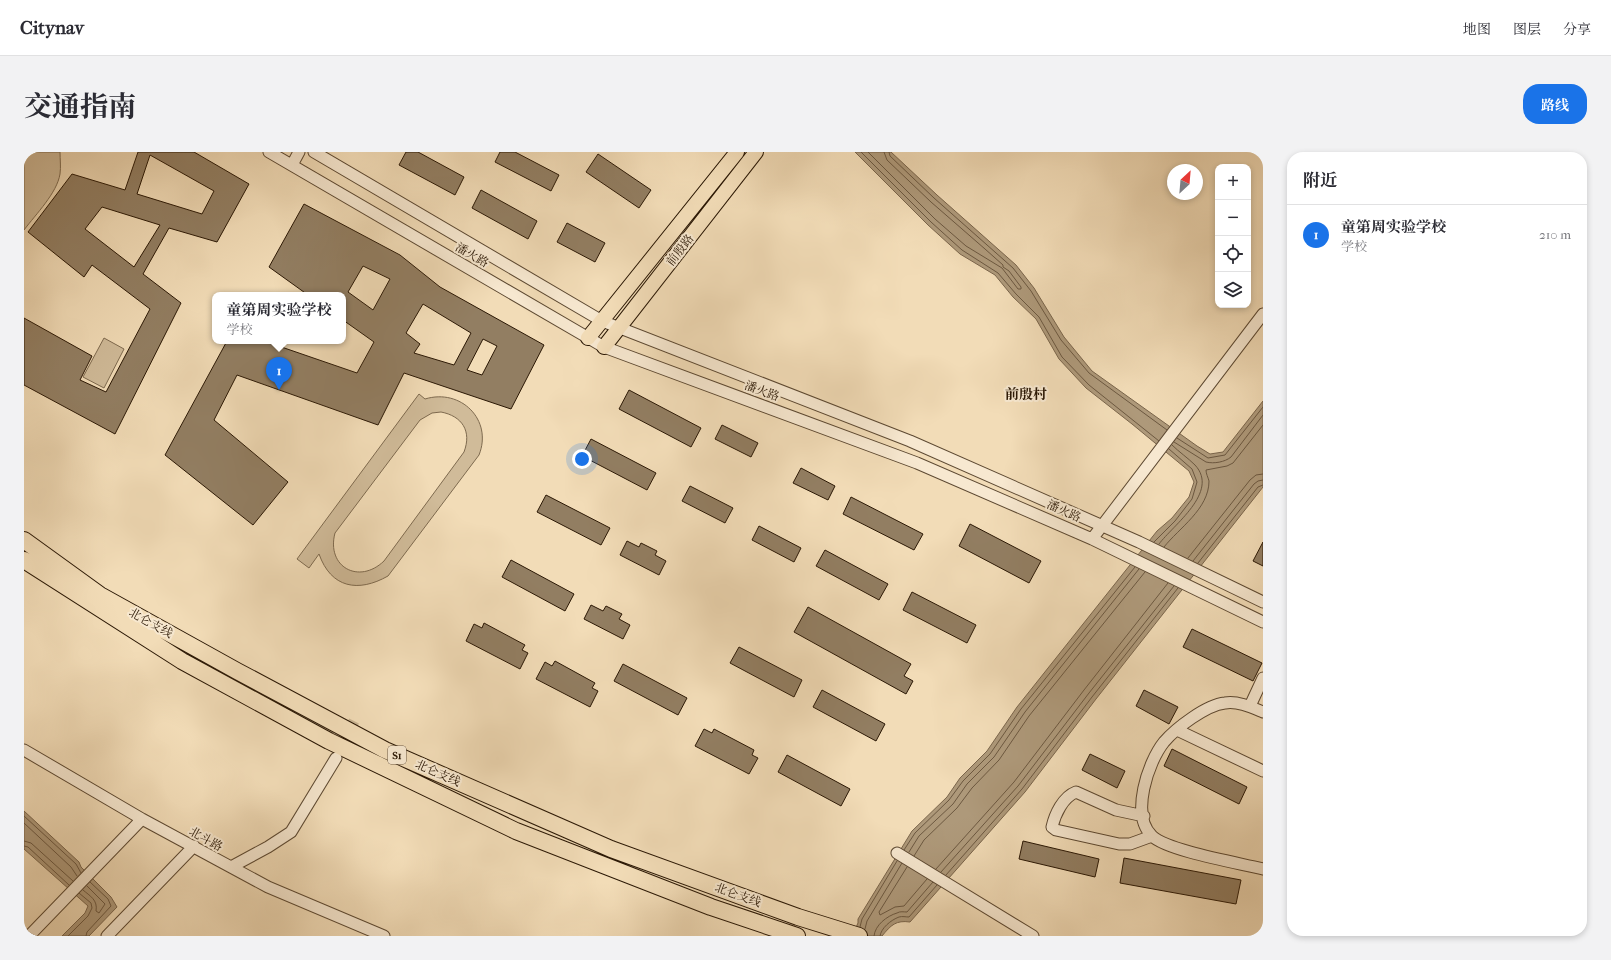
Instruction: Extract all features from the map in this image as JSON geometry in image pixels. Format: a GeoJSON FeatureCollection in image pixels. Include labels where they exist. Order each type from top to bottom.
{"type":"FeatureCollection","features":[{"type":"Feature","properties":{"kind":"highway","name":"北仑支线"},"geometry":{"type":"LineString","coordinates":[[24,540],[100,595],[236,671],[385,750],[611,848],[798,917],[859,936]]}},
{"type":"Feature","properties":{"kind":"highway","name":"北仑支线"},"geometry":{"type":"LineString","coordinates":[[24,560],[182,661],[329,741],[516,830],[711,907],[793,935]]}},
{"type":"Feature","properties":{"kind":"main road","name":"前殷路"},"geometry":{"type":"LineString","coordinates":[[588,338],[737,152]]}},
{"type":"Feature","properties":{"kind":"main road","name":"前殷路"},"geometry":{"type":"LineString","coordinates":[[604,347],[756,152]]}},
{"type":"Feature","properties":{"kind":"street","name":"潘火路"},"geometry":{"type":"LineString","coordinates":[[269,152],[604,347],[918,463],[1092,538],[1263,622]]}},
{"type":"Feature","properties":{"kind":"street"},"geometry":{"type":"LineString","coordinates":[[292,165],[299,152]]}},
{"type":"Feature","properties":{"kind":"street","name":"潘火路"},"geometry":{"type":"LineString","coordinates":[[314,152],[602,321],[910,441],[1102,525],[1263,602]]}},
{"type":"Feature","properties":{"kind":"street"},"geometry":{"type":"LineString","coordinates":[[1092,538],[1263,314]]}},
{"type":"Feature","properties":{"kind":"street"},"geometry":{"type":"LineString","coordinates":[[1250,706],[1263,678]]}},
{"type":"Feature","properties":{"kind":"street"},"geometry":{"type":"LineString","coordinates":[[1263,712],[1250,706],[1225,703],[1207,709],[1186,723],[1164,742],[1154,759],[1143,792],[1145,823],[1152,836],[1164,843],[1180,849],[1263,869]]}},
{"type":"Feature","properties":{"kind":"street"},"geometry":{"type":"LineString","coordinates":[[1177,730],[1263,771]]}},
{"type":"Feature","properties":{"kind":"street","name":"北斗路"},"geometry":{"type":"LineString","coordinates":[[24,750],[142,819],[268,887],[384,936]]}},
{"type":"Feature","properties":{"kind":"street"},"geometry":{"type":"LineString","coordinates":[[231,867],[268,847],[291,832],[336,758]]}},
{"type":"Feature","properties":{"kind":"street"},"geometry":{"type":"LineString","coordinates":[[1144,816],[1116,810],[1076,792],[1073,793],[1058,810],[1052,827],[1056,830],[1118,844],[1130,844],[1152,836]]}},
{"type":"Feature","properties":{"kind":"street"},"geometry":{"type":"LineString","coordinates":[[30,936],[142,819]]}},
{"type":"Feature","properties":{"kind":"street"},"geometry":{"type":"LineString","coordinates":[[107,936],[194,846]]}},
{"type":"Feature","properties":{"kind":"street"},"geometry":{"type":"LineString","coordinates":[[896,853],[1034,936]]}},
{"type":"Feature","properties":{"kind":"shaded area"},"geometry":{"type":"Polygon","coordinates":[[[24,152],[60,152],[60,174],[55,189],[24,230],[24,152]]]}},
{"type":"Feature","properties":{"kind":"shaded area"},"geometry":{"type":"Polygon","coordinates":[[[104,338],[124,349],[104,388],[83,377],[104,338]]]}},
{"type":"Feature","properties":{"kind":"shaded area"},"geometry":{"type":"Polygon","coordinates":[[[419,394],[425,399],[438,397],[451,398],[462,403],[471,410],[478,419],[482,430],[482,442],[479,455],[388,576],[366,585],[347,584],[338,580],[331,574],[324,565],[319,554],[309,568],[297,559],[419,394]],[[441,412],[432,413],[420,420],[335,533],[333,545],[335,555],[340,563],[347,569],[355,572],[365,572],[384,561],[464,452],[467,437],[466,431],[460,421],[441,412]]]}},
{"type":"Feature","properties":{"kind":"water"},"geometry":{"type":"Polygon","coordinates":[[[855,152],[891,152],[1016,265],[1034,288],[1064,337],[1092,371],[1210,454],[1223,452],[1263,401],[1263,487],[1096,699],[1025,792],[910,922],[894,924],[882,936],[852,936],[858,923],[858,919],[912,831],[947,797],[960,778],[987,751],[1017,707],[1157,531],[1172,518],[1189,497],[1194,482],[1189,471],[1086,388],[1059,359],[1036,319],[1013,297],[995,275],[960,254],[928,225],[855,152]]]}},
{"type":"Feature","properties":{"kind":"water"},"geometry":{"type":"Polygon","coordinates":[[[24,811],[79,862],[81,867],[111,897],[117,907],[89,936],[62,936],[85,913],[88,906],[24,849],[24,811]]]}},
{"type":"Feature","properties":{"kind":"building"},"geometry":{"type":"Polygon","coordinates":[[[138,152],[194,152],[249,184],[217,242],[169,228],[143,274],[181,303],[115,434],[24,385],[24,318],[92,356],[80,380],[106,392],[150,309],[92,265],[84,277],[28,232],[72,174],[125,190],[138,152]],[[150,155],[137,194],[202,214],[214,191],[150,155]],[[102,207],[85,229],[134,267],[160,225],[102,207]]]}},
{"type":"Feature","properties":{"kind":"building"},"geometry":{"type":"Polygon","coordinates":[[[406,152],[418,152],[464,177],[455,195],[399,165],[406,152]]]}},
{"type":"Feature","properties":{"kind":"building"},"geometry":{"type":"Polygon","coordinates":[[[500,152],[515,152],[559,175],[551,191],[495,162],[500,152]]]}},
{"type":"Feature","properties":{"kind":"building"},"geometry":{"type":"Polygon","coordinates":[[[598,154],[651,190],[639,208],[586,172],[598,154]]]}},
{"type":"Feature","properties":{"kind":"building"},"geometry":{"type":"Polygon","coordinates":[[[481,190],[537,221],[528,239],[472,208],[481,190]]]}},
{"type":"Feature","properties":{"kind":"building"},"geometry":{"type":"Polygon","coordinates":[[[304,204],[400,255],[440,287],[544,345],[511,409],[404,373],[378,425],[237,375],[214,420],[288,482],[253,525],[165,455],[225,344],[273,344],[357,373],[374,342],[346,322],[346,292],[304,292],[269,267],[304,204]],[[363,266],[348,292],[373,310],[390,279],[363,266]],[[423,304],[406,333],[420,344],[414,353],[454,365],[471,333],[423,304]],[[483,339],[467,370],[482,375],[497,346],[483,339]]]}},
{"type":"Feature","properties":{"kind":"building"},"geometry":{"type":"Polygon","coordinates":[[[567,223],[605,243],[595,262],[557,242],[567,223]]]}},
{"type":"Feature","properties":{"kind":"building"},"geometry":{"type":"Polygon","coordinates":[[[629,390],[701,428],[691,447],[619,409],[629,390]]]}},
{"type":"Feature","properties":{"kind":"building"},"geometry":{"type":"Polygon","coordinates":[[[722,425],[758,443],[751,457],[715,439],[722,425]]]}},
{"type":"Feature","properties":{"kind":"building"},"geometry":{"type":"Polygon","coordinates":[[[591,439],[656,473],[647,490],[582,456],[591,439]]]}},
{"type":"Feature","properties":{"kind":"building"},"geometry":{"type":"Polygon","coordinates":[[[801,468],[835,486],[828,500],[793,483],[801,468]]]}},
{"type":"Feature","properties":{"kind":"building"},"geometry":{"type":"Polygon","coordinates":[[[690,486],[733,508],[725,523],[682,501],[690,486]]]}},
{"type":"Feature","properties":{"kind":"building"},"geometry":{"type":"Polygon","coordinates":[[[546,495],[610,528],[601,545],[537,512],[546,495]]]}},
{"type":"Feature","properties":{"kind":"building"},"geometry":{"type":"Polygon","coordinates":[[[851,497],[923,534],[914,550],[843,514],[851,497]]]}},
{"type":"Feature","properties":{"kind":"building"},"geometry":{"type":"Polygon","coordinates":[[[970,524],[1041,561],[1029,583],[959,546],[970,524]]]}},
{"type":"Feature","properties":{"kind":"building"},"geometry":{"type":"Polygon","coordinates":[[[759,526],[801,548],[794,562],[752,540],[759,526]]]}},
{"type":"Feature","properties":{"kind":"building"},"geometry":{"type":"Polygon","coordinates":[[[627,541],[639,547],[641,543],[657,551],[655,555],[666,561],[659,575],[620,555],[627,541]]]}},
{"type":"Feature","properties":{"kind":"building"},"geometry":{"type":"Polygon","coordinates":[[[1263,542],[1263,566],[1253,561],[1263,542]]]}},
{"type":"Feature","properties":{"kind":"building"},"geometry":{"type":"Polygon","coordinates":[[[825,550],[888,584],[879,600],[816,566],[825,550]]]}},
{"type":"Feature","properties":{"kind":"building"},"geometry":{"type":"Polygon","coordinates":[[[511,560],[574,594],[565,611],[502,577],[511,560]]]}},
{"type":"Feature","properties":{"kind":"building"},"geometry":{"type":"Polygon","coordinates":[[[912,592],[976,625],[967,643],[903,610],[912,592]]]}},
{"type":"Feature","properties":{"kind":"building"},"geometry":{"type":"Polygon","coordinates":[[[591,605],[603,611],[606,606],[622,614],[619,619],[630,625],[623,639],[584,619],[591,605]]]}},
{"type":"Feature","properties":{"kind":"building"},"geometry":{"type":"Polygon","coordinates":[[[808,607],[911,664],[904,676],[913,681],[906,694],[794,632],[808,607]]]}},
{"type":"Feature","properties":{"kind":"building"},"geometry":{"type":"Polygon","coordinates":[[[484,623],[525,645],[522,650],[528,653],[520,669],[466,641],[474,624],[482,628],[484,623]]]}},
{"type":"Feature","properties":{"kind":"building"},"geometry":{"type":"Polygon","coordinates":[[[1192,629],[1262,663],[1253,681],[1183,647],[1192,629]]]}},
{"type":"Feature","properties":{"kind":"building"},"geometry":{"type":"Polygon","coordinates":[[[739,647],[802,680],[794,697],[730,663],[739,647]]]}},
{"type":"Feature","properties":{"kind":"building"},"geometry":{"type":"Polygon","coordinates":[[[555,661],[595,683],[592,688],[598,691],[590,707],[536,679],[545,662],[552,666],[555,661]]]}},
{"type":"Feature","properties":{"kind":"building"},"geometry":{"type":"Polygon","coordinates":[[[623,664],[687,698],[678,715],[614,681],[623,664]]]}},
{"type":"Feature","properties":{"kind":"building"},"geometry":{"type":"Polygon","coordinates":[[[822,690],[885,724],[876,741],[813,707],[822,690]]]}},
{"type":"Feature","properties":{"kind":"building"},"geometry":{"type":"Polygon","coordinates":[[[1144,690],[1178,707],[1169,724],[1136,706],[1144,690]]]}},
{"type":"Feature","properties":{"kind":"building"},"geometry":{"type":"Polygon","coordinates":[[[704,729],[712,733],[714,729],[754,750],[752,755],[758,758],[749,774],[695,746],[704,729]]]}},
{"type":"Feature","properties":{"kind":"building"},"geometry":{"type":"Polygon","coordinates":[[[1172,749],[1247,787],[1239,804],[1164,766],[1172,749]]]}},
{"type":"Feature","properties":{"kind":"building"},"geometry":{"type":"Polygon","coordinates":[[[1090,754],[1125,771],[1117,788],[1082,770],[1090,754]]]}},
{"type":"Feature","properties":{"kind":"building"},"geometry":{"type":"Polygon","coordinates":[[[787,755],[850,789],[841,806],[778,772],[787,755]]]}},
{"type":"Feature","properties":{"kind":"building"},"geometry":{"type":"Polygon","coordinates":[[[1023,841],[1099,859],[1095,877],[1019,859],[1023,841]]]}},
{"type":"Feature","properties":{"kind":"building"},"geometry":{"type":"Polygon","coordinates":[[[1124,858],[1241,880],[1236,904],[1120,883],[1124,858]]]}},
{"type":"Feature","properties":{"kind":"tunnel"},"geometry":{"type":"LineString","coordinates":[[338,753],[354,721]]}},
{"type":"Feature","properties":{"kind":"place","name":"童第周实验学校"},"geometry":{"type":"Point","coordinates":[279,390]}},
{"type":"Feature","properties":{"kind":"district","name":"前殷村"},"geometry":{"type":"Point","coordinates":[1026,394]}}]}
